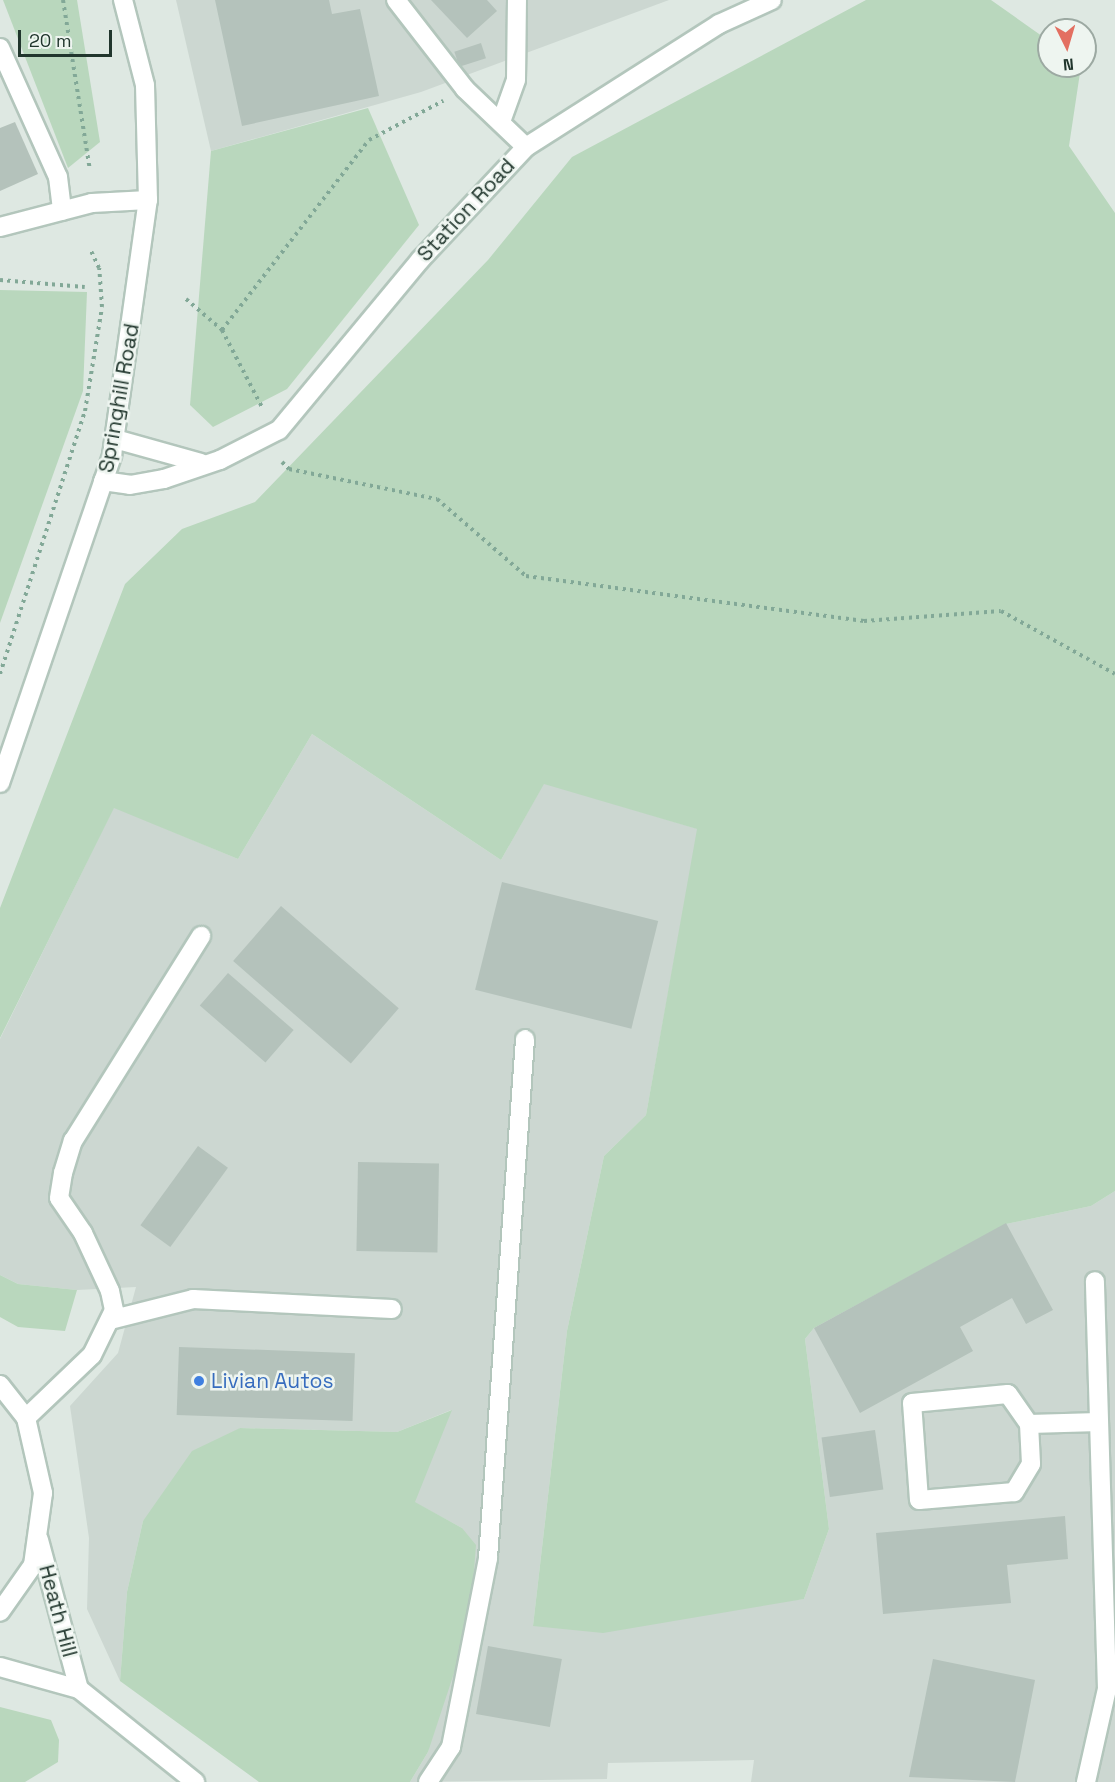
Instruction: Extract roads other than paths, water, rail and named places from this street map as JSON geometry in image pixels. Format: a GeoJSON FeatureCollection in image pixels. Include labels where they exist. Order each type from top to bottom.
{"type":"FeatureCollection","features":[{"type":"Feature","properties":{"kind":"street","name":"Springhill Road"},"geometry":{"type":"LineString","coordinates":[[0,783],[103,481],[114,439],[147,200],[146,85],[123,0]]}},
{"type":"Feature","properties":{"kind":"street"},"geometry":{"type":"LineString","coordinates":[[396,0],[465,88],[502,119],[526,147]]}},
{"type":"Feature","properties":{"kind":"street"},"geometry":{"type":"LineString","coordinates":[[502,119],[516,80],[517,0]]}},
{"type":"Feature","properties":{"kind":"street","name":"Station Road"},"geometry":{"type":"LineString","coordinates":[[103,481],[147,482],[201,463],[220,460],[279,430],[420,260],[526,147],[718,24],[772,0]]}},
{"type":"Feature","properties":{"kind":"street"},"geometry":{"type":"LineString","coordinates":[[0,48],[58,177],[62,211]]}},
{"type":"Feature","properties":{"kind":"street"},"geometry":{"type":"LineString","coordinates":[[0,227],[62,211],[147,200]]}},
{"type":"Feature","properties":{"kind":"street"},"geometry":{"type":"LineString","coordinates":[[114,439],[201,463]]}},
{"type":"Feature","properties":{"kind":"street"},"geometry":{"type":"LineString","coordinates":[[27,1418],[92,1355],[110,1320],[110,1291],[83,1233],[58,1198],[73,1141],[201,936]]}},
{"type":"Feature","properties":{"kind":"street"},"geometry":{"type":"LineString","coordinates":[[428,1782],[451,1747],[488,1558],[525,1039]]}},
{"type":"Feature","properties":{"kind":"street"},"geometry":{"type":"LineString","coordinates":[[1086,1782],[1107,1689],[1107,1448],[1099,1422],[1095,1281]]}},
{"type":"Feature","properties":{"kind":"street"},"geometry":{"type":"LineString","coordinates":[[110,1320],[193,1299],[392,1309]]}},
{"type":"Feature","properties":{"kind":"street"},"geometry":{"type":"LineString","coordinates":[[0,1386],[27,1418],[43,1492],[33,1565],[0,1612]]}},
{"type":"Feature","properties":{"kind":"street"},"geometry":{"type":"LineString","coordinates":[[1008,1394],[1029,1424],[1031,1464],[1014,1492],[919,1500],[912,1403],[1008,1394]]}},
{"type":"Feature","properties":{"kind":"street"},"geometry":{"type":"LineString","coordinates":[[1029,1424],[1099,1422]]}},
{"type":"Feature","properties":{"kind":"street","name":"Heath Hill"},"geometry":{"type":"LineString","coordinates":[[37,1532],[79,1689]]}},
{"type":"Feature","properties":{"kind":"street","name":"Heath Hill"},"geometry":{"type":"LineString","coordinates":[[0,1666],[79,1689],[195,1782]]}},
{"type":"Feature","properties":{"kind":"place","name":"Livian Autos"},"geometry":{"type":"Point","coordinates":[199,1381]}}]}
